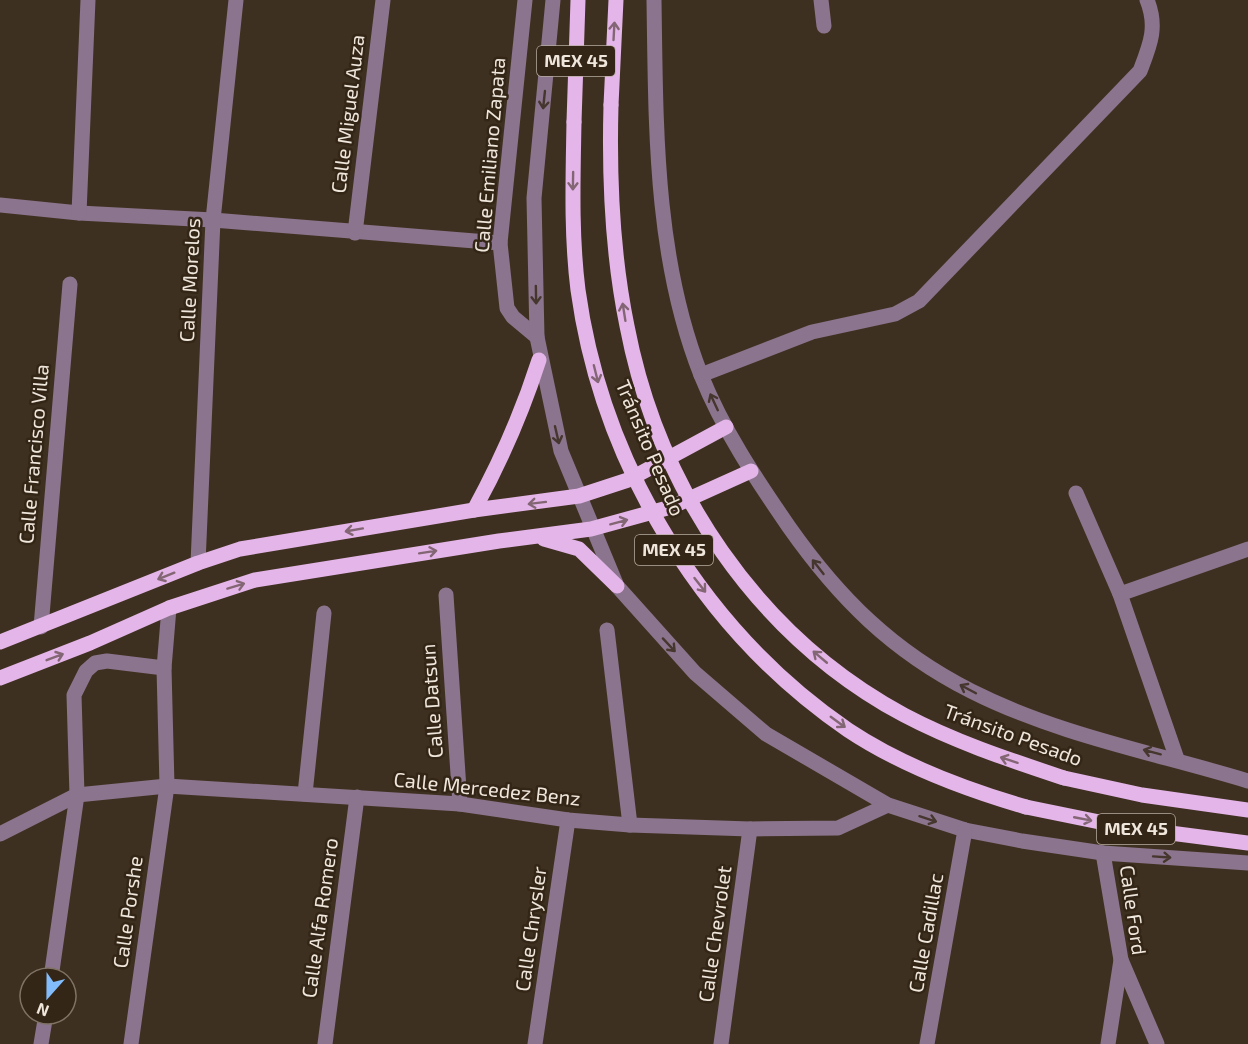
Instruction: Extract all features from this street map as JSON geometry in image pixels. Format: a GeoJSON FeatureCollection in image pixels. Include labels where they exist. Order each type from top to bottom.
{"type":"FeatureCollection","features":[{"type":"Feature","properties":{"kind":"main road","name":"Tránsito Pesado"},"geometry":{"type":"LineString","coordinates":[[578,0],[572,221],[578,291],[598,382],[625,453],[655,519],[676,553],[730,625],[765,661],[849,730],[926,772],[1026,807],[1124,827],[1248,843]]}},
{"type":"Feature","properties":{"kind":"main road","name":"Tránsito Pesado"},"geometry":{"type":"LineString","coordinates":[[616,0],[611,105],[612,213],[619,278],[631,346],[664,446],[692,507],[735,571],[764,604],[845,678],[904,715],[936,730],[999,757],[1064,778],[1142,795],[1248,810]]}},
{"type":"Feature","properties":{"kind":"main road"},"geometry":{"type":"LineString","coordinates":[[474,510],[516,429],[539,360]]}},
{"type":"Feature","properties":{"kind":"main road"},"geometry":{"type":"LineString","coordinates":[[0,642],[198,563],[240,549],[474,510],[579,496],[628,480],[726,427]]}},
{"type":"Feature","properties":{"kind":"main road"},"geometry":{"type":"LineString","coordinates":[[0,678],[90,643],[169,608],[255,580],[499,541],[591,529],[671,507],[751,471]]}},
{"type":"Feature","properties":{"kind":"main road"},"geometry":{"type":"LineString","coordinates":[[499,541],[548,538],[579,549],[617,586]]}},
{"type":"Feature","properties":{"kind":"street"},"geometry":{"type":"LineString","coordinates":[[79,213],[88,0]]}},
{"type":"Feature","properties":{"kind":"street","name":"Calle Morelos"},"geometry":{"type":"LineString","coordinates":[[198,563],[213,220],[236,0]]}},
{"type":"Feature","properties":{"kind":"street","name":"Calle Miguel Auza"},"geometry":{"type":"LineString","coordinates":[[356,233],[383,0]]}},
{"type":"Feature","properties":{"kind":"street","name":"Calle Emiliano Zapata"},"geometry":{"type":"LineString","coordinates":[[525,0],[500,243],[507,308],[513,317],[537,337]]}},
{"type":"Feature","properties":{"kind":"street"},"geometry":{"type":"LineString","coordinates":[[553,0],[534,198],[539,360],[561,451],[591,529],[617,586],[695,673],[766,734],[888,805],[965,830],[1103,853],[1248,862]]}},
{"type":"Feature","properties":{"kind":"street"},"geometry":{"type":"LineString","coordinates":[[654,0],[657,151],[664,222],[680,310],[701,375],[726,427],[751,471],[816,564],[848,603],[900,648],[931,669],[1004,707],[1075,732],[1178,759],[1248,781]]}},
{"type":"Feature","properties":{"kind":"street"},"geometry":{"type":"LineString","coordinates":[[821,0],[824,26]]}},
{"type":"Feature","properties":{"kind":"street"},"geometry":{"type":"LineString","coordinates":[[701,375],[812,332],[895,314],[919,301],[1140,71],[1154,35],[1152,12],[1147,0]]}},
{"type":"Feature","properties":{"kind":"street"},"geometry":{"type":"LineString","coordinates":[[0,205],[79,213],[213,220],[500,243]]}},
{"type":"Feature","properties":{"kind":"street","name":"Calle Francisco Villa"},"geometry":{"type":"LineString","coordinates":[[40,627],[69,284]]}},
{"type":"Feature","properties":{"kind":"street"},"geometry":{"type":"LineString","coordinates":[[1076,493],[1120,594],[1178,759]]}},
{"type":"Feature","properties":{"kind":"street"},"geometry":{"type":"LineString","coordinates":[[1120,594],[1248,549]]}},
{"type":"Feature","properties":{"kind":"street","name":"Calle Datsun"},"geometry":{"type":"LineString","coordinates":[[446,595],[460,804]]}},
{"type":"Feature","properties":{"kind":"street","name":"Calle Porshe"},"geometry":{"type":"LineString","coordinates":[[131,1044],[167,786],[164,668],[169,608]]}},
{"type":"Feature","properties":{"kind":"street"},"geometry":{"type":"LineString","coordinates":[[305,794],[324,613]]}},
{"type":"Feature","properties":{"kind":"street"},"geometry":{"type":"LineString","coordinates":[[607,630],[630,825]]}},
{"type":"Feature","properties":{"kind":"street"},"geometry":{"type":"LineString","coordinates":[[90,643],[95,663]]}},
{"type":"Feature","properties":{"kind":"street"},"geometry":{"type":"LineString","coordinates":[[53,966],[77,795],[74,695],[86,671],[95,663],[107,661],[164,668]]}},
{"type":"Feature","properties":{"kind":"street","name":"Calle Mercedez Benz"},"geometry":{"type":"LineString","coordinates":[[77,795],[167,786],[460,804],[568,820],[750,830],[838,828],[888,805]]}},
{"type":"Feature","properties":{"kind":"street"},"geometry":{"type":"LineString","coordinates":[[0,834],[77,795]]}},
{"type":"Feature","properties":{"kind":"street","name":"Calle Alfa Romero"},"geometry":{"type":"LineString","coordinates":[[325,1044],[357,797]]}},
{"type":"Feature","properties":{"kind":"street","name":"Calle Chrysler"},"geometry":{"type":"LineString","coordinates":[[535,1044],[568,820]]}},
{"type":"Feature","properties":{"kind":"street","name":"Calle Chevrolet"},"geometry":{"type":"LineString","coordinates":[[721,1044],[750,830]]}},
{"type":"Feature","properties":{"kind":"street","name":"Calle Cadillac"},"geometry":{"type":"LineString","coordinates":[[927,1044],[965,830]]}},
{"type":"Feature","properties":{"kind":"street","name":"Calle Ford"},"geometry":{"type":"LineString","coordinates":[[1103,853],[1121,960],[1108,1044]]}},
{"type":"Feature","properties":{"kind":"street"},"geometry":{"type":"LineString","coordinates":[[1121,960],[1157,1044]]}},
{"type":"Feature","properties":{"kind":"street"},"geometry":{"type":"LineString","coordinates":[[41,1044],[44,1026]]}}]}
